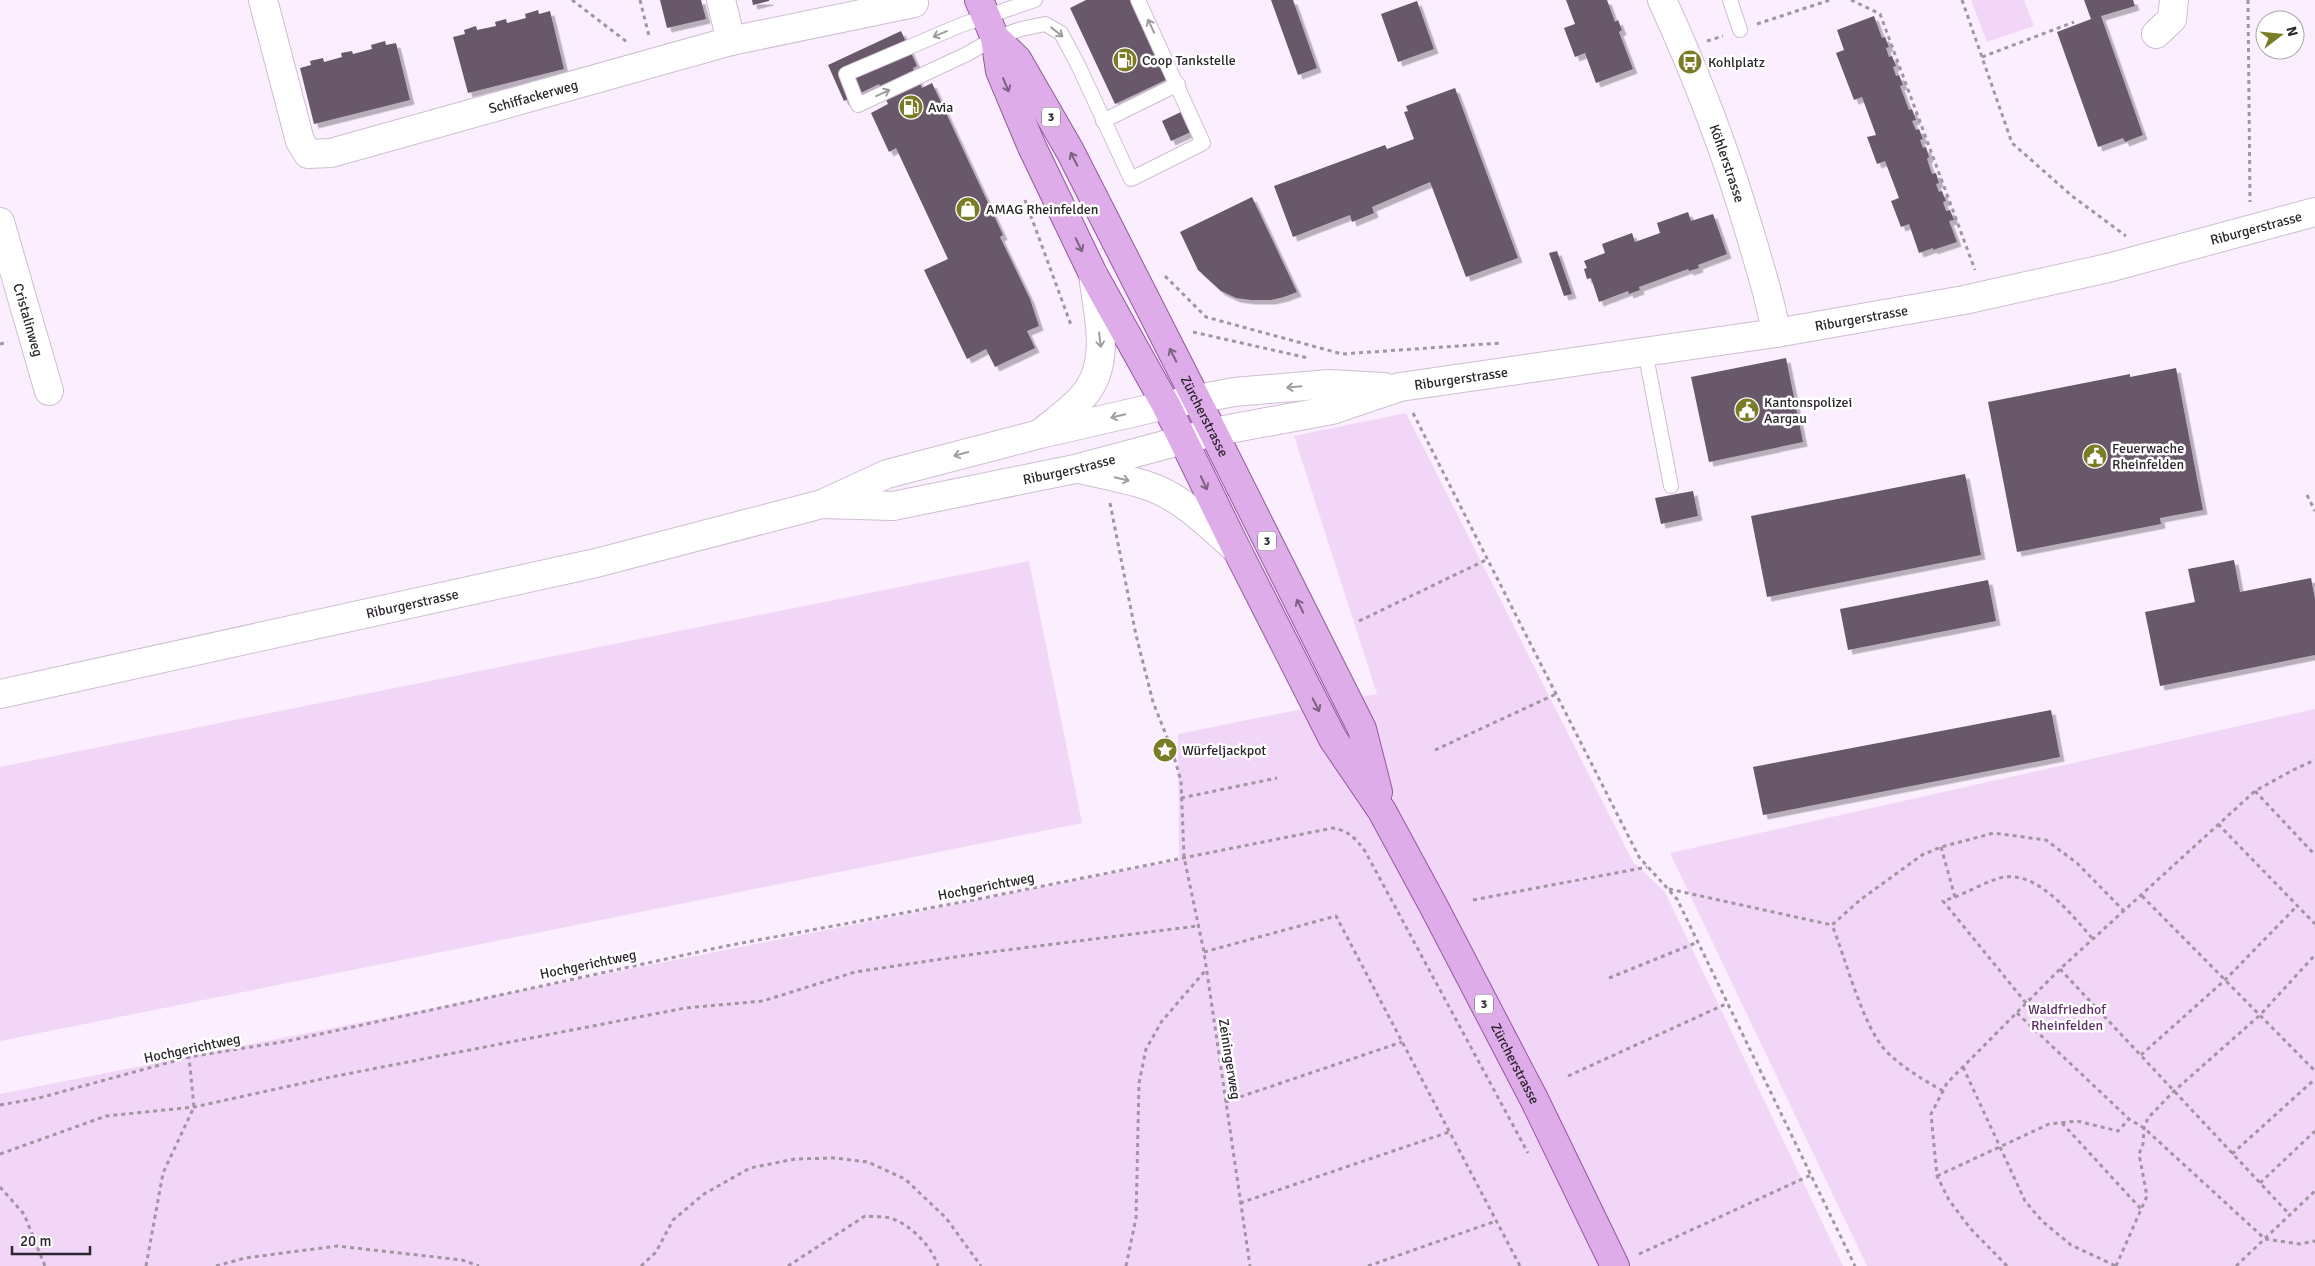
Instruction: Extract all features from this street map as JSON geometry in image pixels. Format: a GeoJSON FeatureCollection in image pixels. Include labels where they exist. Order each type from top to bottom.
{"type":"FeatureCollection","features":[{"type":"Feature","properties":{"kind":"main road","name":"Zürcherstrasse"},"geometry":{"type":"LineString","coordinates":[[987,18],[1000,71],[1032,147],[1093,274],[1166,405],[1236,550],[1333,739],[1382,811],[1535,1101],[1626,1260]]}},
{"type":"Feature","properties":{"kind":"main road","name":"Zürcherstrasse"},"geometry":{"type":"LineString","coordinates":[[987,18],[1017,59],[1070,150],[1362,729],[1382,811]]}},
{"type":"Feature","properties":{"kind":"street","name":"Schiffackerweg"},"geometry":{"type":"LineString","coordinates":[[263,0],[300,141],[308,154],[331,153],[731,41],[914,3]]}},
{"type":"Feature","properties":{"kind":"street"},"geometry":{"type":"LineString","coordinates":[[721,0],[731,41]]}},
{"type":"Feature","properties":{"kind":"street","name":"Köhlerstrasse"},"geometry":{"type":"LineString","coordinates":[[1662,0],[1687,55],[1734,182],[1772,308],[1776,333]]}},
{"type":"Feature","properties":{"kind":"street"},"geometry":{"type":"LineString","coordinates":[[2156,34],[2172,19],[2174,0]]}},
{"type":"Feature","properties":{"kind":"street","name":"Riburgerstrasse"},"geometry":{"type":"LineString","coordinates":[[822,504],[893,506],[1075,469],[1183,438],[1332,410],[1400,388],[1645,350],[1776,333],[1964,300],[2108,268],[2315,212]]}},
{"type":"Feature","properties":{"kind":"street","name":"Cristalinweg"},"geometry":{"type":"LineString","coordinates":[[0,222],[49,392]]}},
{"type":"Feature","properties":{"kind":"street","name":"Riburgerstrasse"},"geometry":{"type":"LineString","coordinates":[[1040,434],[1088,390],[1099,370],[1101,348],[1093,274]]}},
{"type":"Feature","properties":{"kind":"street","name":"Riburgerstrasse"},"geometry":{"type":"LineString","coordinates":[[0,694],[596,563],[822,504],[888,474],[1040,434],[1195,398],[1234,392],[1329,384],[1400,388]]}},
{"type":"Feature","properties":{"kind":"street"},"geometry":{"type":"LineString","coordinates":[[1075,469],[1124,479],[1155,488],[1188,508],[1236,550]]}},
{"type":"Feature","properties":{"kind":"lane"},"geometry":{"type":"LineString","coordinates":[[987,18],[967,54],[858,105],[846,74],[987,18],[1035,0]]}},
{"type":"Feature","properties":{"kind":"lane"},"geometry":{"type":"LineString","coordinates":[[987,18],[1021,29],[1045,24],[1061,33],[1079,67],[1131,179],[1203,143],[1178,84],[1138,0]]}},
{"type":"Feature","properties":{"kind":"lane"},"geometry":{"type":"LineString","coordinates":[[1730,0],[1740,30]]}},
{"type":"Feature","properties":{"kind":"lane"},"geometry":{"type":"LineString","coordinates":[[1103,121],[1178,84]]}},
{"type":"Feature","properties":{"kind":"lane"},"geometry":{"type":"LineString","coordinates":[[1645,350],[1671,486]]}},
{"type":"Feature","properties":{"kind":"path"},"geometry":{"type":"LineString","coordinates":[[572,0],[656,63]]}},
{"type":"Feature","properties":{"kind":"path"},"geometry":{"type":"LineString","coordinates":[[640,0],[656,63]]}},
{"type":"Feature","properties":{"kind":"path"},"geometry":{"type":"LineString","coordinates":[[1851,0],[1880,14],[1975,270]]}},
{"type":"Feature","properties":{"kind":"path"},"geometry":{"type":"LineString","coordinates":[[1962,0],[2012,143],[2072,196],[2128,238],[2119,240]]}},
{"type":"Feature","properties":{"kind":"path"},"geometry":{"type":"LineString","coordinates":[[2248,0],[2250,206],[2259,203]]}},
{"type":"Feature","properties":{"kind":"path"},"geometry":{"type":"LineString","coordinates":[[1982,57],[2074,22]]}},
{"type":"Feature","properties":{"kind":"path"},"geometry":{"type":"LineString","coordinates":[[1965,272],[1984,268]]}},
{"type":"Feature","properties":{"kind":"path"},"geometry":{"type":"LineString","coordinates":[[1160,270],[1206,317],[1342,354]]}},
{"type":"Feature","properties":{"kind":"path"},"geometry":{"type":"LineString","coordinates":[[1193,333],[1312,358]]}},
{"type":"Feature","properties":{"kind":"path"},"geometry":{"type":"LineString","coordinates":[[1335,356],[1505,343]]}},
{"type":"Feature","properties":{"kind":"path"},"geometry":{"type":"LineString","coordinates":[[1400,388],[1639,857],[1677,899],[1855,1266]]}},
{"type":"Feature","properties":{"kind":"path"},"geometry":{"type":"LineString","coordinates":[[2307,495],[2315,512]]}},
{"type":"Feature","properties":{"kind":"path","name":"Zeiningerweg"},"geometry":{"type":"LineString","coordinates":[[1109,497],[1136,635],[1153,702],[1172,750],[1181,781],[1184,857],[1204,952],[1205,971],[1250,1266]]}},
{"type":"Feature","properties":{"kind":"path"},"geometry":{"type":"LineString","coordinates":[[1359,621],[1488,559]]}},
{"type":"Feature","properties":{"kind":"path"},"geometry":{"type":"LineString","coordinates":[[1436,750],[1556,694]]}},
{"type":"Feature","properties":{"kind":"path"},"geometry":{"type":"LineString","coordinates":[[2007,1266],[1970,1228],[1954,1207],[1937,1176],[1931,1114],[1942,1091],[1962,1067],[2060,969],[2255,791],[2315,760]]}},
{"type":"Feature","properties":{"kind":"path"},"geometry":{"type":"LineString","coordinates":[[1182,798],[1277,778]]}},
{"type":"Feature","properties":{"kind":"path"},"geometry":{"type":"LineString","coordinates":[[2255,791],[2315,855]]}},
{"type":"Feature","properties":{"kind":"path"},"geometry":{"type":"LineString","coordinates":[[2218,824],[2315,924]]}},
{"type":"Feature","properties":{"kind":"path","name":"Hochgerichtweg"},"geometry":{"type":"LineString","coordinates":[[0,1105],[39,1098],[189,1057],[288,1041],[726,946],[987,898],[1319,829],[1339,829],[1355,838],[1365,851],[1532,1160]]}},
{"type":"Feature","properties":{"kind":"path"},"geometry":{"type":"LineString","coordinates":[[1832,925],[1910,862],[1941,847],[1994,833],[2046,840],[2077,863],[2124,911]]}},
{"type":"Feature","properties":{"kind":"path"},"geometry":{"type":"LineString","coordinates":[[1941,847],[1955,897]]}},
{"type":"Feature","properties":{"kind":"path"},"geometry":{"type":"LineString","coordinates":[[1473,900],[1648,867]]}},
{"type":"Feature","properties":{"kind":"path"},"geometry":{"type":"LineString","coordinates":[[2026,1003],[1943,901],[2005,877],[2027,880],[2052,894],[2093,939]]}},
{"type":"Feature","properties":{"kind":"path"},"geometry":{"type":"LineString","coordinates":[[1668,889],[1832,925]]}},
{"type":"Feature","properties":{"kind":"path"},"geometry":{"type":"LineString","coordinates":[[2142,896],[2315,1071]]}},
{"type":"Feature","properties":{"kind":"path"},"geometry":{"type":"LineString","coordinates":[[2141,1055],[2224,980],[2297,906]]}},
{"type":"Feature","properties":{"kind":"path"},"geometry":{"type":"LineString","coordinates":[[1204,952],[1336,916],[1520,1266]]}},
{"type":"Feature","properties":{"kind":"path"},"geometry":{"type":"LineString","coordinates":[[1832,925],[1853,985],[1874,1035],[1885,1050],[1911,1073],[1942,1091]]}},
{"type":"Feature","properties":{"kind":"path"},"geometry":{"type":"LineString","coordinates":[[0,1154],[106,1116],[194,1107],[331,1077],[685,1008],[763,1000],[855,972],[975,954],[1198,926]]}},
{"type":"Feature","properties":{"kind":"path"},"geometry":{"type":"LineString","coordinates":[[1609,978],[1698,942]]}},
{"type":"Feature","properties":{"kind":"path"},"geometry":{"type":"LineString","coordinates":[[1962,1067],[2025,1201],[2042,1222],[2071,1246],[2116,1266],[2147,1196],[2139,1154],[2144,1144],[2144,1128],[2148,1118],[2173,1092],[2260,1015],[2315,955]]}},
{"type":"Feature","properties":{"kind":"path"},"geometry":{"type":"LineString","coordinates":[[2060,969],[2290,1215]]}},
{"type":"Feature","properties":{"kind":"path"},"geometry":{"type":"LineString","coordinates":[[1126,1266],[1136,1218],[1139,1084],[1146,1049],[1162,1021],[1205,971]]}},
{"type":"Feature","properties":{"kind":"path"},"geometry":{"type":"LineString","coordinates":[[1568,1076],[1728,1003]]}},
{"type":"Feature","properties":{"kind":"path"},"geometry":{"type":"LineString","coordinates":[[2017,1013],[2129,1119],[2144,1128],[2265,1239],[2300,1244],[2315,1241]]}},
{"type":"Feature","properties":{"kind":"path"},"geometry":{"type":"LineString","coordinates":[[1225,1102],[1402,1042]]}},
{"type":"Feature","properties":{"kind":"path"},"geometry":{"type":"LineString","coordinates":[[146,1266],[163,1173],[194,1107],[189,1057]]}},
{"type":"Feature","properties":{"kind":"path"},"geometry":{"type":"LineString","coordinates":[[2232,1154],[2315,1079]]}},
{"type":"Feature","properties":{"kind":"path"},"geometry":{"type":"LineString","coordinates":[[1937,1176],[2049,1124],[2077,1121],[2118,1131],[2129,1119]]}},
{"type":"Feature","properties":{"kind":"path"},"geometry":{"type":"LineString","coordinates":[[2062,1123],[2141,1209]]}},
{"type":"Feature","properties":{"kind":"path"},"geometry":{"type":"LineString","coordinates":[[2260,1183],[2315,1131]]}},
{"type":"Feature","properties":{"kind":"path"},"geometry":{"type":"LineString","coordinates":[[1240,1203],[1450,1132]]}},
{"type":"Feature","properties":{"kind":"path"},"geometry":{"type":"LineString","coordinates":[[641,1266],[656,1252],[673,1220],[704,1194],[750,1168],[795,1159],[834,1158],[868,1162],[905,1179],[946,1218],[981,1266]]}},
{"type":"Feature","properties":{"kind":"path"},"geometry":{"type":"LineString","coordinates":[[1626,1260],[1812,1175]]}},
{"type":"Feature","properties":{"kind":"path"},"geometry":{"type":"LineString","coordinates":[[0,1187],[24,1214],[45,1266]]}},
{"type":"Feature","properties":{"kind":"path"},"geometry":{"type":"LineString","coordinates":[[2236,1266],[2315,1191]]}},
{"type":"Feature","properties":{"kind":"path"},"geometry":{"type":"LineString","coordinates":[[788,1266],[865,1216],[893,1219],[918,1236],[936,1259],[938,1266]]}},
{"type":"Feature","properties":{"kind":"path"},"geometry":{"type":"LineString","coordinates":[[1368,1266],[1496,1221]]}},
{"type":"Feature","properties":{"kind":"path"},"geometry":{"type":"LineString","coordinates":[[216,1266],[245,1258],[337,1246],[462,1260],[480,1266]]}},
{"type":"Feature","properties":{"kind":"green space"},"geometry":{"type":"Polygon","coordinates":[[[1971,0],[2024,0],[2034,26],[1987,42],[1971,0]]]}},
{"type":"Feature","properties":{"kind":"green space"},"geometry":{"type":"Polygon","coordinates":[[[1406,413],[1633,862],[1665,892],[1843,1266],[0,1266],[0,1094],[1179,860],[1178,734],[1377,694],[1294,436],[1406,413]]]}},
{"type":"Feature","properties":{"kind":"green space"},"geometry":{"type":"Polygon","coordinates":[[[1029,561],[1082,823],[0,1041],[0,767],[1029,561]]]}},
{"type":"Feature","properties":{"kind":"green space","name":"Waldfriedhof Rheinfelden"},"geometry":{"type":"Polygon","coordinates":[[[2315,709],[2315,1266],[1867,1266],[1670,853],[2315,709]]]}},
{"type":"Feature","properties":{"kind":"building"},"geometry":{"type":"Polygon","coordinates":[[[660,0],[701,0],[706,19],[667,28],[660,0]]]}},
{"type":"Feature","properties":{"kind":"building"},"geometry":{"type":"Polygon","coordinates":[[[752,0],[769,0],[769,1],[753,5],[752,0]]]}},
{"type":"Feature","properties":{"kind":"building"},"geometry":{"type":"Polygon","coordinates":[[[1086,0],[1136,0],[1172,77],[1115,104],[1070,8],[1086,0]]]}},
{"type":"Feature","properties":{"kind":"building"},"geometry":{"type":"Polygon","coordinates":[[[1271,0],[1293,0],[1317,68],[1298,75],[1271,0]]]}},
{"type":"Feature","properties":{"kind":"building"},"geometry":{"type":"Polygon","coordinates":[[[1566,0],[1607,0],[1615,22],[1618,20],[1622,30],[1619,32],[1633,69],[1596,83],[1585,53],[1575,57],[1564,28],[1575,24],[1566,0]]]}},
{"type":"Feature","properties":{"kind":"building"},"geometry":{"type":"Polygon","coordinates":[[[2084,0],[2133,0],[2135,6],[2101,16],[2143,135],[2125,142],[2123,138],[2098,147],[2057,32],[2091,19],[2084,0]]]}},
{"type":"Feature","properties":{"kind":"building"},"geometry":{"type":"Polygon","coordinates":[[[1417,1],[1434,49],[1398,62],[1381,14],[1417,1]]]}},
{"type":"Feature","properties":{"kind":"building"},"geometry":{"type":"Polygon","coordinates":[[[538,10],[539,14],[550,11],[564,69],[468,93],[453,37],[465,34],[464,30],[476,26],[477,30],[496,26],[495,22],[506,19],[507,23],[526,18],[525,14],[538,10]]]}},
{"type":"Feature","properties":{"kind":"building"},"geometry":{"type":"Polygon","coordinates":[[[1874,16],[1882,38],[1885,37],[1889,47],[1886,48],[1889,57],[1892,56],[1896,66],[1893,67],[1896,76],[1899,75],[1903,85],[1900,86],[1909,110],[1912,109],[1916,120],[1912,121],[1916,130],[1919,129],[1923,139],[1920,140],[1923,148],[1926,147],[1929,157],[1927,159],[1932,174],[1936,173],[1939,183],[1936,184],[1939,192],[1942,191],[1946,201],[1943,202],[1946,211],[1950,210],[1954,220],[1949,221],[1957,242],[1933,250],[1933,248],[1919,253],[1909,224],[1901,227],[1891,201],[1899,198],[1885,161],[1877,164],[1867,137],[1876,135],[1862,97],[1854,100],[1836,53],[1844,50],[1837,30],[1874,16]]]}},
{"type":"Feature","properties":{"kind":"building"},"geometry":{"type":"Polygon","coordinates":[[[901,31],[917,66],[913,68],[922,88],[932,83],[1003,235],[1000,237],[1030,299],[1039,326],[1027,331],[1035,348],[995,367],[986,349],[967,359],[924,270],[948,259],[896,148],[889,152],[871,113],[888,104],[879,84],[844,101],[828,65],[901,31]]]}},
{"type":"Feature","properties":{"kind":"building"},"geometry":{"type":"Polygon","coordinates":[[[385,41],[386,45],[396,43],[410,100],[314,124],[300,68],[311,65],[310,61],[323,58],[324,62],[342,57],[341,53],[352,51],[353,54],[372,49],[371,45],[385,41]]]}},
{"type":"Feature","properties":{"kind":"building"},"geometry":{"type":"Polygon","coordinates":[[[1455,88],[1518,258],[1466,277],[1430,182],[1372,207],[1374,213],[1352,222],[1350,215],[1293,237],[1274,186],[1385,145],[1387,149],[1414,139],[1404,112],[1408,111],[1406,106],[1455,88]]]}},
{"type":"Feature","properties":{"kind":"building"},"geometry":{"type":"Polygon","coordinates":[[[1183,111],[1193,131],[1171,141],[1162,121],[1183,111]]]}},
{"type":"Feature","properties":{"kind":"building"},"geometry":{"type":"Polygon","coordinates":[[[1252,197],[1297,292],[1271,300],[1251,300],[1236,298],[1221,291],[1198,270],[1180,232],[1252,197]]]}},
{"type":"Feature","properties":{"kind":"building"},"geometry":{"type":"Polygon","coordinates":[[[1688,212],[1691,221],[1713,214],[1727,254],[1698,265],[1699,268],[1689,271],[1688,269],[1639,287],[1640,290],[1629,294],[1628,291],[1599,302],[1591,278],[1587,279],[1584,269],[1587,268],[1584,261],[1605,253],[1602,244],[1632,233],[1635,242],[1660,233],[1657,223],[1688,212]]]}},
{"type":"Feature","properties":{"kind":"building"},"geometry":{"type":"Polygon","coordinates":[[[1557,251],[1572,294],[1564,296],[1549,253],[1557,251]]]}},
{"type":"Feature","properties":{"kind":"building","name":"Kantonspolizei Aargau"},"geometry":{"type":"Polygon","coordinates":[[[1786,358],[1803,442],[1709,462],[1691,377],[1786,358]]]}},
{"type":"Feature","properties":{"kind":"building","name":"Feuerwache Rheinfelden"},"geometry":{"type":"Polygon","coordinates":[[[2176,368],[2203,510],[2160,518],[2161,524],[2017,552],[1988,402],[2130,374],[2130,377],[2176,368]]]}},
{"type":"Feature","properties":{"kind":"building"},"geometry":{"type":"Polygon","coordinates":[[[1965,474],[1981,555],[1767,597],[1751,516],[1965,474]]]}},
{"type":"Feature","properties":{"kind":"building"},"geometry":{"type":"Polygon","coordinates":[[[1693,491],[1698,516],[1661,524],[1655,498],[1693,491]]]}},
{"type":"Feature","properties":{"kind":"building"},"geometry":{"type":"Polygon","coordinates":[[[2234,560],[2240,592],[2311,578],[2315,599],[2315,655],[2160,686],[2145,612],[2195,602],[2188,569],[2234,560]]]}},
{"type":"Feature","properties":{"kind":"building"},"geometry":{"type":"Polygon","coordinates":[[[1988,580],[1996,621],[1848,650],[1840,609],[1988,580]]]}},
{"type":"Feature","properties":{"kind":"building"},"geometry":{"type":"Polygon","coordinates":[[[2051,710],[2060,757],[1763,815],[1753,767],[2051,710]]]}},
{"type":"Feature","properties":{"kind":"place","name":"Coop Tankstelle"},"geometry":{"type":"Point","coordinates":[1125,60]}},
{"type":"Feature","properties":{"kind":"place","name":"Kohlplatz"},"geometry":{"type":"Point","coordinates":[1690,62]}},
{"type":"Feature","properties":{"kind":"place","name":"Avia"},"geometry":{"type":"Point","coordinates":[911,107]}},
{"type":"Feature","properties":{"kind":"place","name":"AMAG Rheinfelden"},"geometry":{"type":"Point","coordinates":[968,209]}},
{"type":"Feature","properties":{"kind":"place","name":"Kantonspolizei Aargau"},"geometry":{"type":"Point","coordinates":[1747,410]}},
{"type":"Feature","properties":{"kind":"place","name":"Feuerwache Rheinfelden"},"geometry":{"type":"Point","coordinates":[2095,456]}},
{"type":"Feature","properties":{"kind":"place","name":"Würfeljackpot"},"geometry":{"type":"Point","coordinates":[1165,750]}}]}
